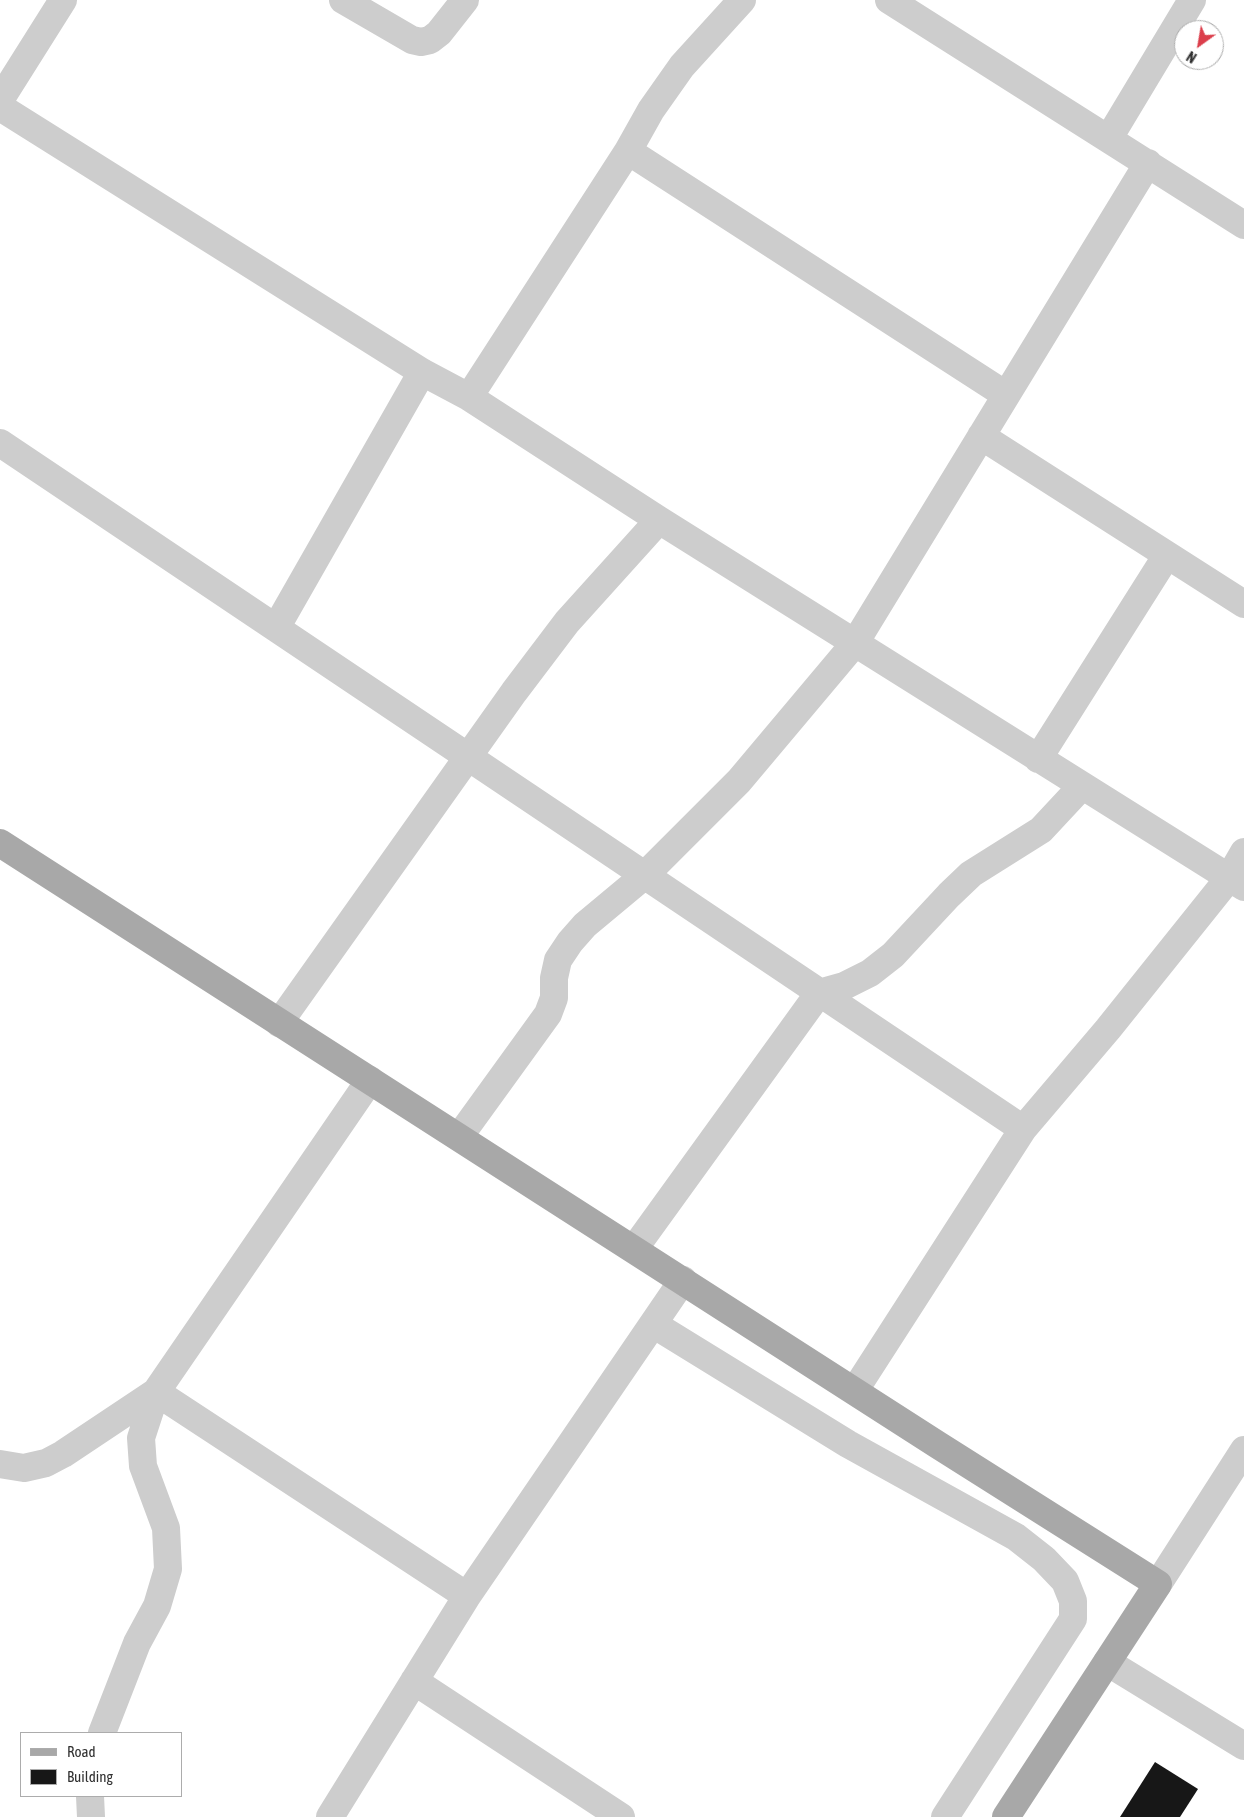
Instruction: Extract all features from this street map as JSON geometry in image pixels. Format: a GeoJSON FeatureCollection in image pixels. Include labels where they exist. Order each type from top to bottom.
{"type":"FeatureCollection","features":[{"type":"Feature","properties":{"kind":"main road"},"geometry":{"type":"LineString","coordinates":[[0,843],[1158,1584],[1006,1817]]}},
{"type":"Feature","properties":{"kind":"street"},"geometry":{"type":"LineString","coordinates":[[0,100],[63,0]]}},
{"type":"Feature","properties":{"kind":"street"},"geometry":{"type":"LineString","coordinates":[[343,0],[412,40],[421,42],[430,40],[439,33],[465,0]]}},
{"type":"Feature","properties":{"kind":"street"},"geometry":{"type":"LineString","coordinates":[[469,397],[628,151],[651,110],[682,66],[742,0]]}},
{"type":"Feature","properties":{"kind":"street"},"geometry":{"type":"LineString","coordinates":[[889,0],[1244,225]]}},
{"type":"Feature","properties":{"kind":"street"},"geometry":{"type":"LineString","coordinates":[[1109,138],[1192,0]]}},
{"type":"Feature","properties":{"kind":"street"},"geometry":{"type":"LineString","coordinates":[[0,106],[422,372],[469,397],[659,520],[1236,883]]}},
{"type":"Feature","properties":{"kind":"street"},"geometry":{"type":"LineString","coordinates":[[628,151],[1006,395]]}},
{"type":"Feature","properties":{"kind":"street"},"geometry":{"type":"LineString","coordinates":[[459,1137],[548,1014],[554,998],[554,978],[558,960],[570,942],[585,924],[645,875],[739,781],[855,643],[1148,163]]}},
{"type":"Feature","properties":{"kind":"street"},"geometry":{"type":"LineString","coordinates":[[276,628],[422,372]]}},
{"type":"Feature","properties":{"kind":"street"},"geometry":{"type":"LineString","coordinates":[[981,436],[1244,604]]}},
{"type":"Feature","properties":{"kind":"street"},"geometry":{"type":"LineString","coordinates":[[0,443],[1022,1129]]}},
{"type":"Feature","properties":{"kind":"street"},"geometry":{"type":"LineString","coordinates":[[279,1023],[467,757],[568,622],[659,520]]}},
{"type":"Feature","properties":{"kind":"street"},"geometry":{"type":"LineString","coordinates":[[1038,759],[1167,555]]}},
{"type":"Feature","properties":{"kind":"street"},"geometry":{"type":"LineString","coordinates":[[634,1249],[819,993],[844,986],[870,973],[886,961],[972,874],[1041,830],[1082,786]]}},
{"type":"Feature","properties":{"kind":"street"},"geometry":{"type":"LineString","coordinates":[[855,1390],[1022,1129],[1236,883],[1244,852]]}},
{"type":"Feature","properties":{"kind":"street"},"geometry":{"type":"LineString","coordinates":[[102,1732],[137,1643],[157,1606],[168,1569],[166,1528],[143,1466],[141,1438],[156,1392],[370,1080]]}},
{"type":"Feature","properties":{"kind":"street"},"geometry":{"type":"LineString","coordinates":[[330,1817],[468,1596],[683,1280]]}},
{"type":"Feature","properties":{"kind":"street"},"geometry":{"type":"LineString","coordinates":[[653,1324],[848,1444],[1016,1537],[1044,1559],[1065,1581],[1073,1601],[1073,1619],[945,1817]]}},
{"type":"Feature","properties":{"kind":"street"},"geometry":{"type":"LineString","coordinates":[[0,1464],[24,1468],[46,1463],[63,1454],[156,1392]]}},
{"type":"Feature","properties":{"kind":"street"},"geometry":{"type":"LineString","coordinates":[[156,1392],[468,1596]]}},
{"type":"Feature","properties":{"kind":"street"},"geometry":{"type":"LineString","coordinates":[[1158,1584],[1244,1450]]}},
{"type":"Feature","properties":{"kind":"street"},"geometry":{"type":"LineString","coordinates":[[1107,1662],[1244,1746]]}},
{"type":"Feature","properties":{"kind":"street"},"geometry":{"type":"LineString","coordinates":[[414,1681],[621,1817]]}},
{"type":"Feature","properties":{"kind":"street"},"geometry":{"type":"LineString","coordinates":[[90,1797],[91,1817]]}},
{"type":"Feature","properties":{"kind":"building"},"geometry":{"type":"Polygon","coordinates":[[[1155,1762],[1198,1789],[1180,1817],[1120,1817],[1155,1762]]]}}]}
